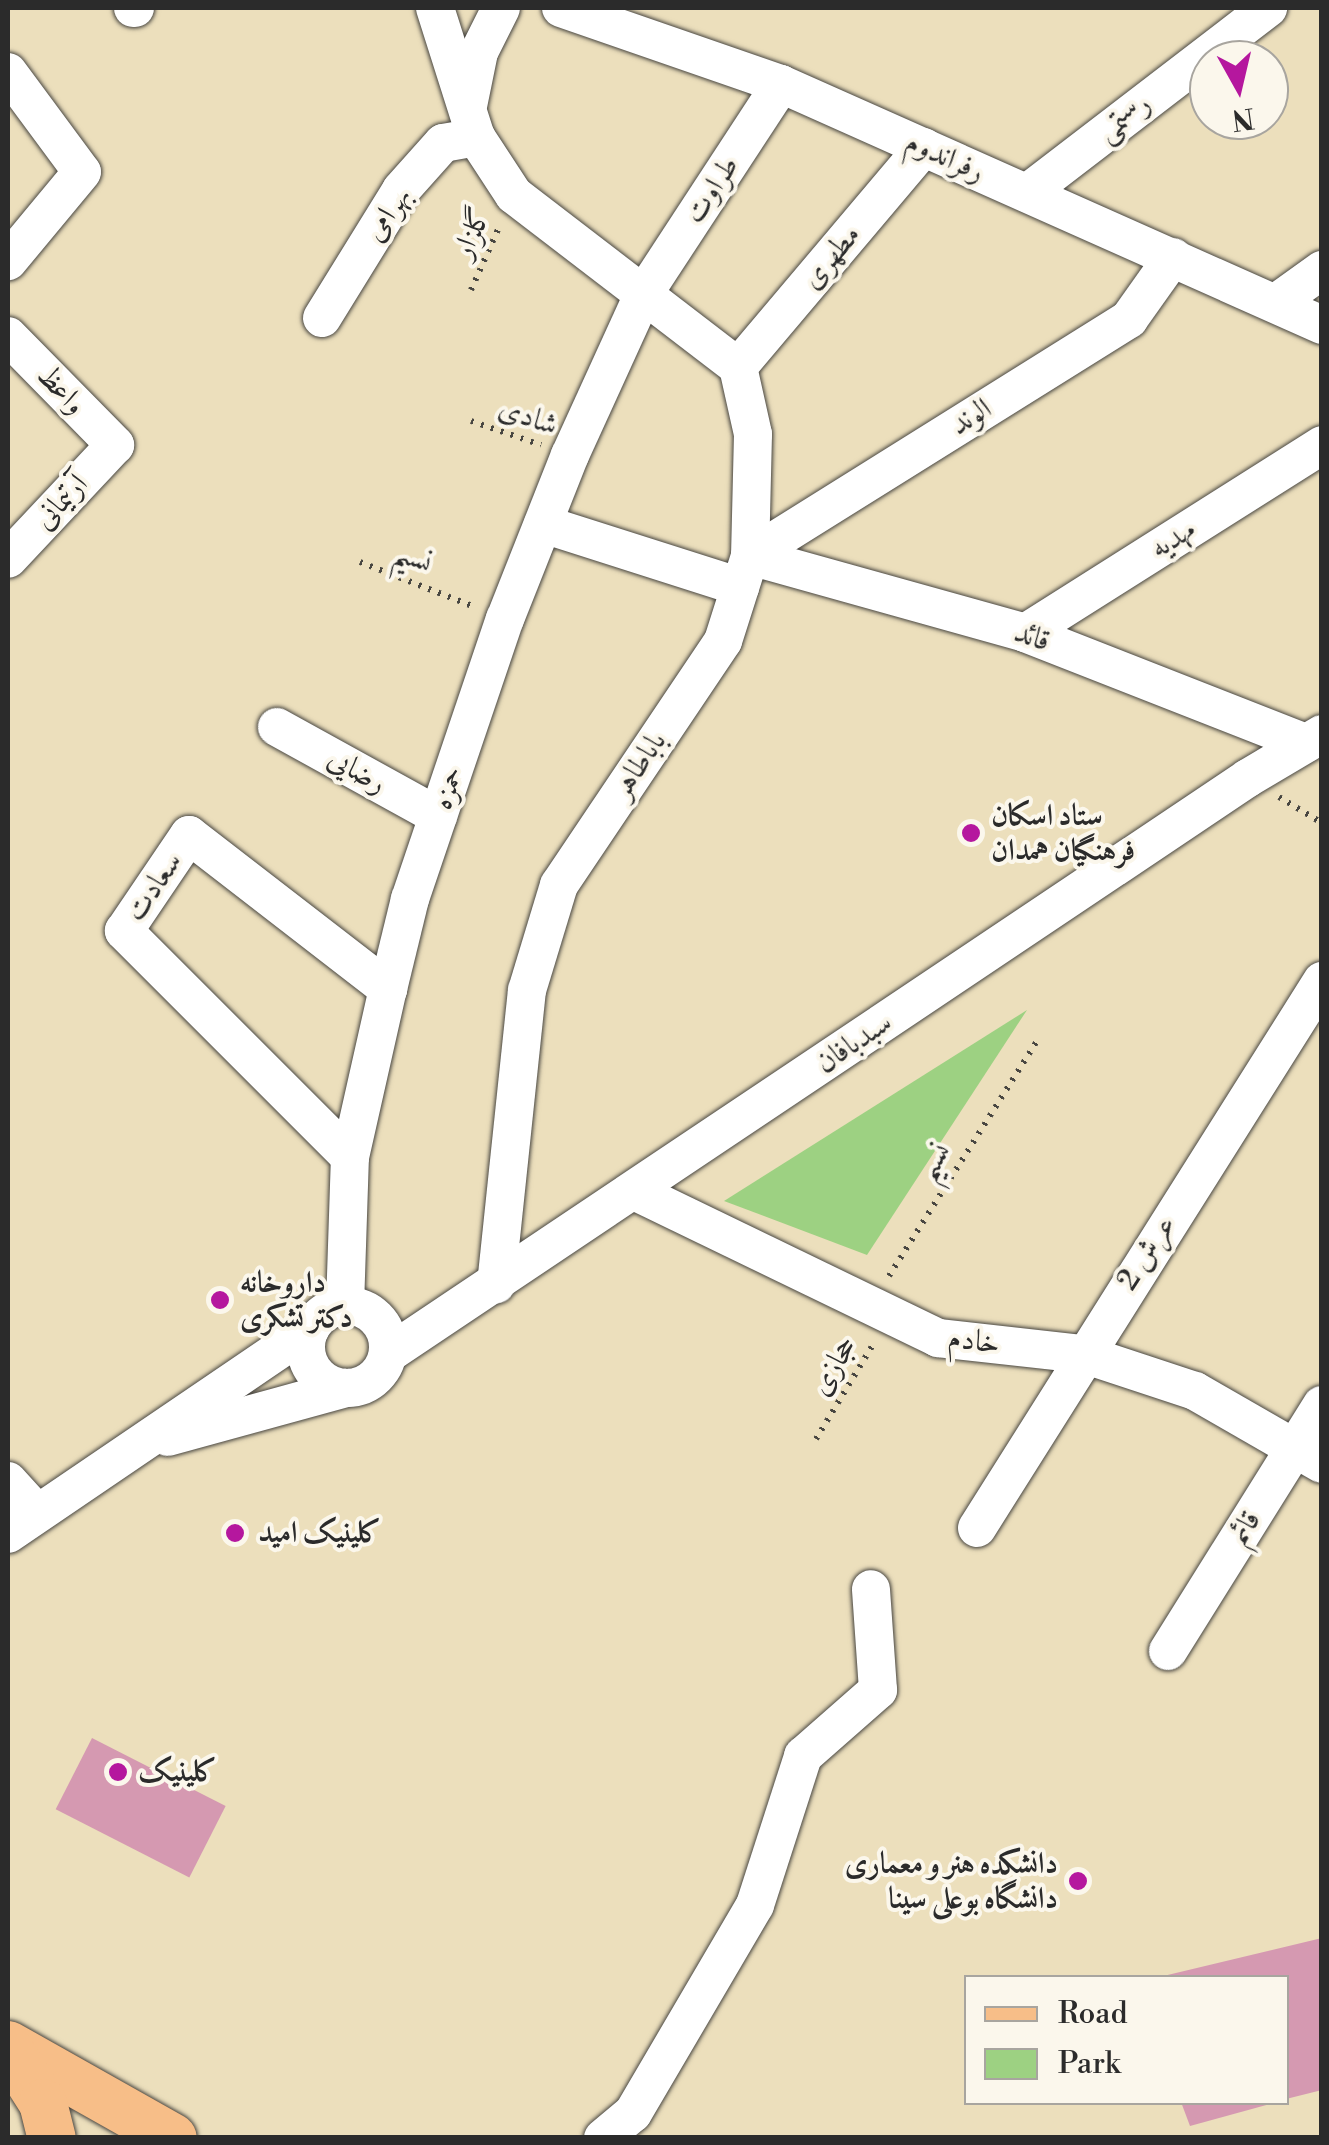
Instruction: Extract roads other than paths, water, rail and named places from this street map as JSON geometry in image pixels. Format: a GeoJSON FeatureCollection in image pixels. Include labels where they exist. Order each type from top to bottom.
{"type":"FeatureCollection","features":[{"type":"Feature","properties":{"kind":"main road"},"geometry":{"type":"LineString","coordinates":[[8,2046],[43,2103],[52,2138]]}},
{"type":"Feature","properties":{"kind":"main road"},"geometry":{"type":"LineString","coordinates":[[8,2046],[173,2138]]}},
{"type":"Feature","properties":{"kind":"street"},"geometry":{"type":"LineString","coordinates":[[436,8],[472,123],[514,195],[738,367]]}},
{"type":"Feature","properties":{"kind":"street"},"geometry":{"type":"LineString","coordinates":[[472,123],[479,52],[501,8]]}},
{"type":"Feature","properties":{"kind":"street","name":"رفراندوم"},"geometry":{"type":"LineString","coordinates":[[561,8],[606,16],[780,84],[1322,325]]}},
{"type":"Feature","properties":{"kind":"street","name":"رستمی"},"geometry":{"type":"LineString","coordinates":[[1027,193],[1268,8]]}},
{"type":"Feature","properties":{"kind":"street","name":"طراوت"},"geometry":{"type":"LineString","coordinates":[[643,295],[780,84]]}},
{"type":"Feature","properties":{"kind":"street"},"geometry":{"type":"LineString","coordinates":[[8,261],[82,172],[13,90]]}},
{"type":"Feature","properties":{"kind":"street","name":"بهرامی"},"geometry":{"type":"LineString","coordinates":[[322,318],[401,190],[443,143],[472,123]]}},
{"type":"Feature","properties":{"kind":"street","name":"مطهری"},"geometry":{"type":"LineString","coordinates":[[738,367],[924,147]]}},
{"type":"Feature","properties":{"kind":"street","name":"الوند"},"geometry":{"type":"LineString","coordinates":[[745,572],[1128,319],[1173,257]]}},
{"type":"Feature","properties":{"kind":"street"},"geometry":{"type":"LineString","coordinates":[[1276,302],[1322,270]]}},
{"type":"Feature","properties":{"kind":"street","name":"حمزه"},"geometry":{"type":"LineString","coordinates":[[345,1306],[350,1157],[410,898],[506,618],[570,455],[643,295]]}},
{"type":"Feature","properties":{"kind":"street","name":"واعظ"},"geometry":{"type":"LineString","coordinates":[[8,336],[114,445]]}},
{"type":"Feature","properties":{"kind":"street","name":"باباطاهر"},"geometry":{"type":"LineString","coordinates":[[496,1284],[527,990],[558,885],[723,641],[745,572],[752,434],[738,367]]}},
{"type":"Feature","properties":{"kind":"street","name":"آرتیمانی"},"geometry":{"type":"LineString","coordinates":[[8,559],[114,445]]}},
{"type":"Feature","properties":{"kind":"street","name":"مهدیه"},"geometry":{"type":"LineString","coordinates":[[1025,633],[1322,445]]}},
{"type":"Feature","properties":{"kind":"street"},"geometry":{"type":"LineString","coordinates":[[543,524],[745,572]]}},
{"type":"Feature","properties":{"kind":"street","name":"قائد"},"geometry":{"type":"LineString","coordinates":[[745,572],[1025,633],[1314,738]]}},
{"type":"Feature","properties":{"kind":"street","name":"رضایی"},"geometry":{"type":"LineString","coordinates":[[276,727],[438,816]]}},
{"type":"Feature","properties":{"kind":"street","name":"سبدبافان"},"geometry":{"type":"LineString","coordinates":[[388,1354],[1314,738]]}},
{"type":"Feature","properties":{"kind":"street","name":"سعادت"},"geometry":{"type":"LineString","coordinates":[[350,1157],[124,931],[190,836],[388,989]]}},
{"type":"Feature","properties":{"kind":"street","name":"عرش 2"},"geometry":{"type":"LineString","coordinates":[[977,1528],[1083,1354],[1321,982]]}},
{"type":"Feature","properties":{"kind":"street","name":"خادم"},"geometry":{"type":"LineString","coordinates":[[634,1191],[938,1338],[1083,1354],[1196,1391],[1309,1456]]}},
{"type":"Feature","properties":{"kind":"street"},"geometry":{"type":"LineString","coordinates":[[8,1481],[22,1524],[137,1445],[310,1328],[331,1309],[345,1306],[369,1312],[385,1330],[388,1354],[384,1366],[368,1382],[137,1445]]}},
{"type":"Feature","properties":{"kind":"street"},"geometry":{"type":"LineString","coordinates":[[310,1328],[306,1341],[312,1368],[332,1385],[346,1388]]}},
{"type":"Feature","properties":{"kind":"street","name":"قائم"},"geometry":{"type":"LineString","coordinates":[[1168,1652],[1309,1456],[1322,1405]]}},
{"type":"Feature","properties":{"kind":"street"},"geometry":{"type":"LineString","coordinates":[[603,2138],[633,2113],[755,1905],[803,1756],[878,1690],[871,1589]]}},
{"type":"Feature","properties":{"kind":"place","name":"ستاد اسکان فرهنگیان همدان"},"geometry":{"type":"Point","coordinates":[971,833]}},
{"type":"Feature","properties":{"kind":"place","name":"داروخانه دکتر تشکری"},"geometry":{"type":"Point","coordinates":[220,1300]}},
{"type":"Feature","properties":{"kind":"place","name":"کلینیک امید"},"geometry":{"type":"Point","coordinates":[235,1533]}},
{"type":"Feature","properties":{"kind":"place","name":"کلینیک"},"geometry":{"type":"Point","coordinates":[118,1772]}},
{"type":"Feature","properties":{"kind":"place","name":"دانشکده هنر و معماری دانشگاه بوعلی سینا"},"geometry":{"type":"Point","coordinates":[1078,1881]}}]}
